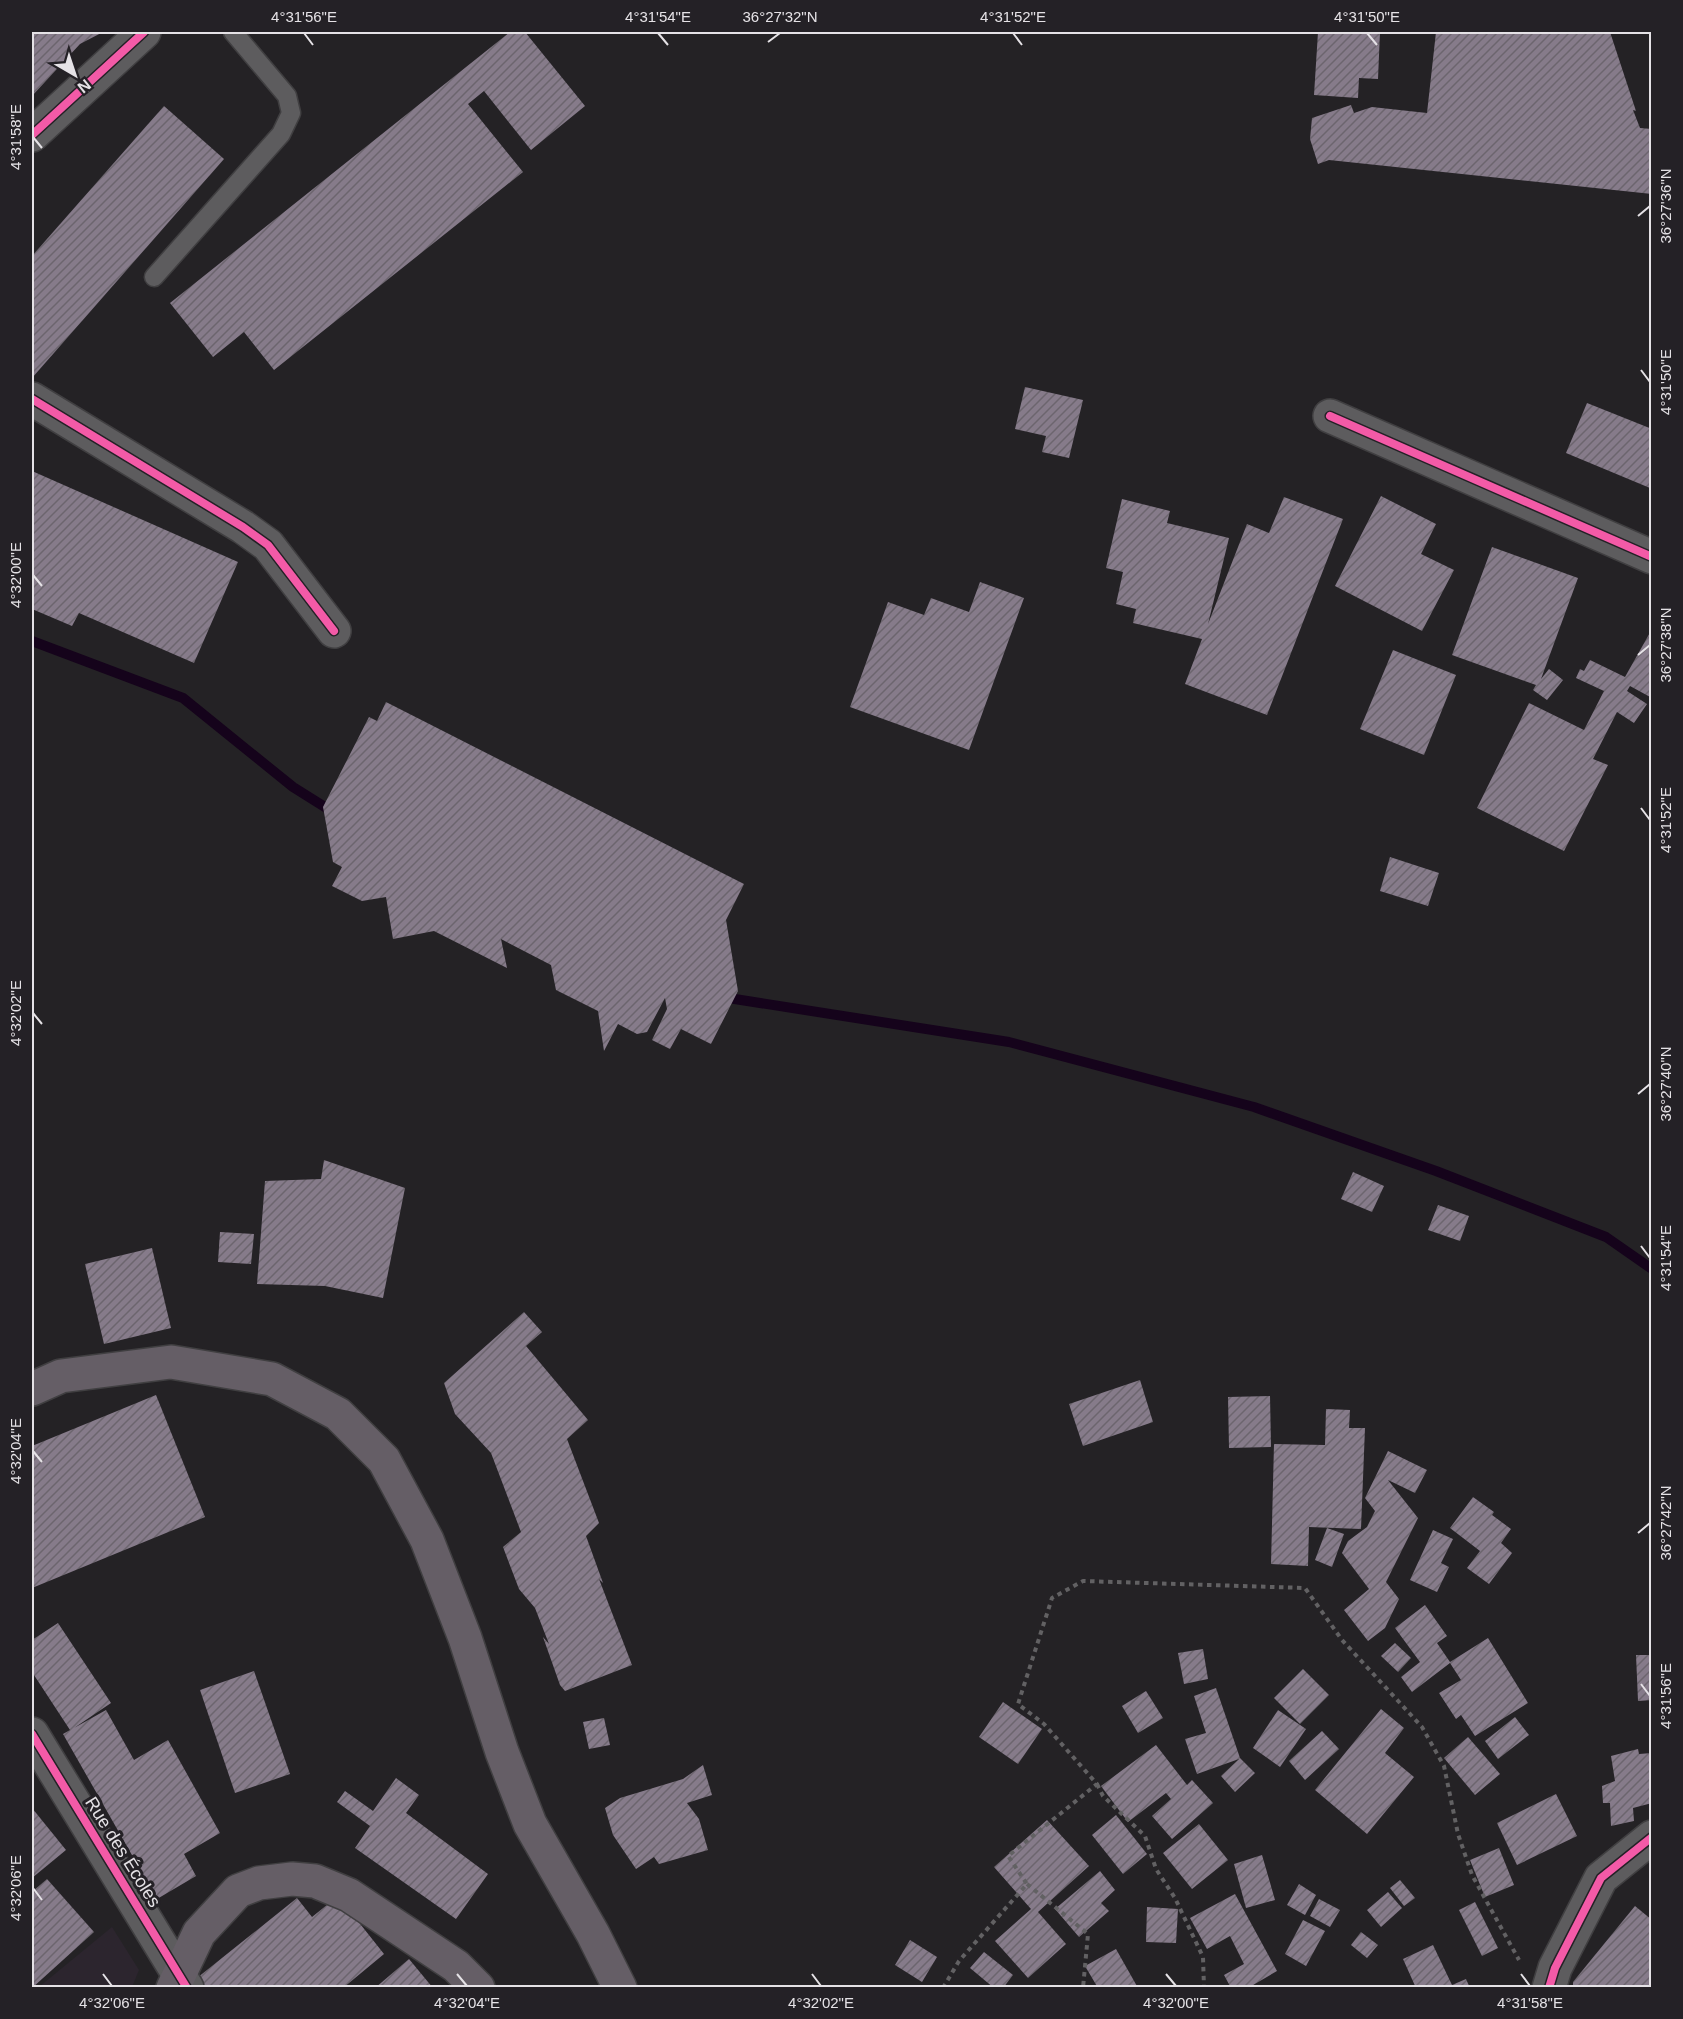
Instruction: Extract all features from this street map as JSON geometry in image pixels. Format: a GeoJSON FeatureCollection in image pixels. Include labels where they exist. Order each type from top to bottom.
{"type":"FeatureCollection","features":[{"type":"Feature","properties":{"kind":"main road"},"geometry":{"type":"LineString","coordinates":[[32,1389],[61,1376],[171,1362],[272,1379],[338,1414],[384,1460],[427,1540],[465,1638],[502,1752],[530,1824],[593,1934],[620,1988]]}},
{"type":"Feature","properties":{"kind":"main road"},"geometry":{"type":"LineString","coordinates":[[180,1983],[199,1933],[238,1891],[259,1883],[292,1879],[315,1881],[349,1895],[456,1966],[478,1988]]}},
{"type":"Feature","properties":{"kind":"street"},"geometry":{"type":"LineString","coordinates":[[32,135],[144,32]]}},
{"type":"Feature","properties":{"kind":"street"},"geometry":{"type":"LineString","coordinates":[[32,399],[243,527],[268,545],[334,631]]}},
{"type":"Feature","properties":{"kind":"street"},"geometry":{"type":"LineString","coordinates":[[1330,416],[1652,557]]}},
{"type":"Feature","properties":{"kind":"street","name":"Rue des Écoles"},"geometry":{"type":"LineString","coordinates":[[32,1734],[180,1983]]}},
{"type":"Feature","properties":{"kind":"street"},"geometry":{"type":"LineString","coordinates":[[1549,1988],[1556,1968],[1601,1878],[1652,1838]]}},
{"type":"Feature","properties":{"kind":"lane"},"geometry":{"type":"LineString","coordinates":[[154,277],[281,134],[291,113],[287,96],[233,32]]}},
{"type":"Feature","properties":{"kind":"path"},"geometry":{"type":"LineString","coordinates":[[1203,1988],[1203,1958],[1175,1898],[1156,1869],[1145,1836],[1103,1796],[1097,1784],[1044,1724],[1018,1704],[1052,1598],[1083,1581],[1305,1588],[1342,1640],[1422,1727],[1444,1767],[1458,1834],[1472,1875],[1523,1968]]}},
{"type":"Feature","properties":{"kind":"path"},"geometry":{"type":"LineString","coordinates":[[1083,1988],[1088,1934],[1028,1884],[1008,1856],[1097,1784]]}},
{"type":"Feature","properties":{"kind":"path"},"geometry":{"type":"LineString","coordinates":[[943,1988],[959,1961],[1028,1884]]}},
{"type":"Feature","properties":{"kind":"shaded area"},"geometry":{"type":"Polygon","coordinates":[[[112,1927],[139,1970],[132,1987],[39,1987],[112,1927]]]}},
{"type":"Feature","properties":{"kind":"building"},"geometry":{"type":"Polygon","coordinates":[[[32,32],[103,32],[80,44],[32,96],[32,32]]]}},
{"type":"Feature","properties":{"kind":"building"},"geometry":{"type":"Polygon","coordinates":[[[510,32],[525,32],[585,106],[531,150],[484,91],[468,104],[523,172],[274,370],[244,332],[213,357],[170,303],[510,32]]]}},
{"type":"Feature","properties":{"kind":"building"},"geometry":{"type":"Polygon","coordinates":[[[1318,32],[1380,32],[1378,79],[1359,78],[1358,98],[1314,95],[1318,32]]]}},
{"type":"Feature","properties":{"kind":"building"},"geometry":{"type":"Polygon","coordinates":[[[1436,32],[1610,32],[1640,128],[1652,129],[1652,194],[1329,160],[1318,164],[1310,139],[1312,118],[1351,105],[1354,113],[1372,107],[1427,113],[1436,32]]]}},
{"type":"Feature","properties":{"kind":"building"},"geometry":{"type":"Polygon","coordinates":[[[164,106],[224,159],[32,378],[32,256],[164,106]]]}},
{"type":"Feature","properties":{"kind":"building"},"geometry":{"type":"Polygon","coordinates":[[[1025,387],[1083,400],[1069,458],[1042,452],[1046,436],[1015,429],[1025,387]]]}},
{"type":"Feature","properties":{"kind":"building"},"geometry":{"type":"Polygon","coordinates":[[[1587,403],[1652,429],[1652,483],[1650,488],[1566,453],[1587,403]]]}},
{"type":"Feature","properties":{"kind":"building"},"geometry":{"type":"Polygon","coordinates":[[[32,471],[238,562],[194,663],[79,613],[72,626],[32,609],[32,471]]]}},
{"type":"Feature","properties":{"kind":"building"},"geometry":{"type":"Polygon","coordinates":[[[1381,496],[1436,524],[1421,554],[1454,570],[1422,631],[1335,586],[1381,496]]]}},
{"type":"Feature","properties":{"kind":"building"},"geometry":{"type":"Polygon","coordinates":[[[1284,497],[1343,519],[1267,715],[1185,684],[1202,639],[1133,623],[1136,609],[1116,604],[1123,572],[1106,568],[1122,499],[1170,511],[1167,523],[1229,538],[1208,624],[1247,524],[1269,533],[1284,497]]]}},
{"type":"Feature","properties":{"kind":"building"},"geometry":{"type":"Polygon","coordinates":[[[1492,547],[1578,578],[1541,679],[1549,669],[1563,680],[1547,700],[1533,690],[1536,685],[1452,655],[1492,547]]]}},
{"type":"Feature","properties":{"kind":"building"},"geometry":{"type":"Polygon","coordinates":[[[980,582],[1024,598],[969,750],[850,707],[888,602],[924,615],[931,598],[969,612],[980,582]]]}},
{"type":"Feature","properties":{"kind":"building"},"geometry":{"type":"Polygon","coordinates":[[[1652,629],[1652,698],[1630,686],[1627,691],[1647,704],[1634,723],[1617,712],[1593,759],[1608,765],[1564,851],[1477,808],[1529,703],[1584,730],[1604,691],[1576,678],[1580,669],[1584,671],[1590,660],[1625,677],[1652,629]]]}},
{"type":"Feature","properties":{"kind":"building"},"geometry":{"type":"Polygon","coordinates":[[[1393,650],[1456,675],[1424,755],[1360,729],[1393,650]]]}},
{"type":"Feature","properties":{"kind":"building"},"geometry":{"type":"Polygon","coordinates":[[[386,702],[744,884],[726,920],[738,991],[711,1044],[681,1029],[670,1049],[652,1040],[667,1009],[665,998],[647,1032],[637,1034],[618,1024],[604,1051],[598,1011],[556,990],[551,965],[501,939],[507,968],[434,931],[393,939],[386,897],[362,901],[332,886],[342,867],[333,862],[323,807],[369,717],[377,721],[386,702]]]}},
{"type":"Feature","properties":{"kind":"building"},"geometry":{"type":"Polygon","coordinates":[[[1390,857],[1439,873],[1428,906],[1380,891],[1390,857]]]}},
{"type":"Feature","properties":{"kind":"building"},"geometry":{"type":"Polygon","coordinates":[[[324,1160],[405,1188],[383,1298],[325,1286],[257,1284],[265,1181],[321,1179],[324,1160]]]}},
{"type":"Feature","properties":{"kind":"building"},"geometry":{"type":"Polygon","coordinates":[[[1353,1172],[1384,1186],[1372,1212],[1341,1199],[1353,1172]]]}},
{"type":"Feature","properties":{"kind":"building"},"geometry":{"type":"Polygon","coordinates":[[[1438,1205],[1469,1216],[1460,1241],[1428,1230],[1438,1205]]]}},
{"type":"Feature","properties":{"kind":"building"},"geometry":{"type":"Polygon","coordinates":[[[220,1232],[254,1234],[251,1264],[218,1262],[220,1232]]]}},
{"type":"Feature","properties":{"kind":"building"},"geometry":{"type":"Polygon","coordinates":[[[152,1248],[171,1328],[104,1344],[85,1264],[152,1248]]]}},
{"type":"Feature","properties":{"kind":"building"},"geometry":{"type":"Polygon","coordinates":[[[524,1312],[542,1332],[526,1346],[588,1420],[567,1439],[599,1523],[586,1536],[603,1583],[599,1579],[632,1665],[565,1691],[560,1685],[543,1637],[549,1644],[535,1608],[519,1589],[503,1547],[521,1532],[491,1453],[455,1414],[444,1383],[524,1312]]]}},
{"type":"Feature","properties":{"kind":"building"},"geometry":{"type":"Polygon","coordinates":[[[1140,1380],[1153,1422],[1083,1446],[1069,1404],[1140,1380]]]}},
{"type":"Feature","properties":{"kind":"building"},"geometry":{"type":"Polygon","coordinates":[[[156,1395],[205,1517],[32,1588],[32,1446],[156,1395]]]}},
{"type":"Feature","properties":{"kind":"building"},"geometry":{"type":"Polygon","coordinates":[[[1270,1396],[1271,1447],[1229,1448],[1228,1397],[1270,1396]]]}},
{"type":"Feature","properties":{"kind":"building"},"geometry":{"type":"Polygon","coordinates":[[[1326,1409],[1350,1410],[1349,1428],[1365,1428],[1361,1529],[1309,1527],[1308,1566],[1271,1564],[1274,1444],[1325,1445],[1326,1409]]]}},
{"type":"Feature","properties":{"kind":"building"},"geometry":{"type":"Polygon","coordinates":[[[1388,1451],[1427,1470],[1415,1493],[1388,1480],[1418,1518],[1386,1582],[1399,1599],[1385,1628],[1368,1641],[1344,1610],[1369,1589],[1342,1553],[1348,1541],[1367,1527],[1375,1511],[1365,1498],[1388,1451]]]}},
{"type":"Feature","properties":{"kind":"building"},"geometry":{"type":"Polygon","coordinates":[[[1473,1497],[1494,1512],[1492,1515],[1511,1529],[1501,1543],[1512,1553],[1489,1584],[1467,1568],[1480,1551],[1450,1528],[1473,1497]]]}},
{"type":"Feature","properties":{"kind":"building"},"geometry":{"type":"Polygon","coordinates":[[[1327,1528],[1344,1534],[1332,1567],[1315,1560],[1327,1528]]]}},
{"type":"Feature","properties":{"kind":"building"},"geometry":{"type":"Polygon","coordinates":[[[1433,1530],[1453,1539],[1441,1563],[1449,1567],[1437,1592],[1410,1580],[1433,1530]]]}},
{"type":"Feature","properties":{"kind":"building"},"geometry":{"type":"Polygon","coordinates":[[[1425,1605],[1447,1636],[1437,1643],[1450,1662],[1488,1638],[1528,1703],[1475,1736],[1461,1715],[1456,1719],[1439,1693],[1461,1680],[1450,1663],[1412,1692],[1401,1677],[1420,1662],[1395,1628],[1425,1605]]]}},
{"type":"Feature","properties":{"kind":"building"},"geometry":{"type":"Polygon","coordinates":[[[58,1623],[111,1703],[74,1728],[106,1710],[134,1760],[168,1740],[220,1833],[184,1854],[196,1876],[157,1899],[63,1734],[70,1730],[32,1672],[32,1640],[58,1623]]]}},
{"type":"Feature","properties":{"kind":"building"},"geometry":{"type":"Polygon","coordinates":[[[1395,1643],[1411,1658],[1398,1672],[1381,1656],[1395,1643]]]}},
{"type":"Feature","properties":{"kind":"building"},"geometry":{"type":"Polygon","coordinates":[[[1203,1649],[1208,1679],[1184,1684],[1178,1653],[1203,1649]]]}},
{"type":"Feature","properties":{"kind":"building"},"geometry":{"type":"Polygon","coordinates":[[[1636,1655],[1652,1655],[1652,1700],[1638,1701],[1636,1655]]]}},
{"type":"Feature","properties":{"kind":"building"},"geometry":{"type":"Polygon","coordinates":[[[1303,1669],[1329,1695],[1300,1724],[1274,1698],[1303,1669]]]}},
{"type":"Feature","properties":{"kind":"building"},"geometry":{"type":"Polygon","coordinates":[[[254,1671],[290,1774],[235,1793],[200,1690],[254,1671]]]}},
{"type":"Feature","properties":{"kind":"building"},"geometry":{"type":"Polygon","coordinates":[[[1216,1688],[1240,1758],[1255,1773],[1235,1792],[1221,1776],[1239,1759],[1197,1774],[1185,1739],[1206,1733],[1194,1696],[1216,1688]]]}},
{"type":"Feature","properties":{"kind":"building"},"geometry":{"type":"Polygon","coordinates":[[[1146,1691],[1163,1718],[1138,1733],[1122,1706],[1146,1691]]]}},
{"type":"Feature","properties":{"kind":"building"},"geometry":{"type":"Polygon","coordinates":[[[1003,1702],[1042,1729],[1018,1764],[979,1737],[1003,1702]]]}},
{"type":"Feature","properties":{"kind":"building"},"geometry":{"type":"Polygon","coordinates":[[[1381,1709],[1404,1728],[1385,1753],[1414,1777],[1367,1834],[1315,1790],[1381,1709]]]}},
{"type":"Feature","properties":{"kind":"building"},"geometry":{"type":"Polygon","coordinates":[[[1278,1710],[1306,1729],[1280,1767],[1253,1748],[1278,1710]]]}},
{"type":"Feature","properties":{"kind":"building"},"geometry":{"type":"Polygon","coordinates":[[[1515,1717],[1529,1735],[1498,1759],[1485,1741],[1515,1717]]]}},
{"type":"Feature","properties":{"kind":"building"},"geometry":{"type":"Polygon","coordinates":[[[604,1718],[610,1745],[589,1749],[583,1722],[604,1718]]]}},
{"type":"Feature","properties":{"kind":"building"},"geometry":{"type":"Polygon","coordinates":[[[1322,1731],[1339,1749],[1305,1780],[1289,1761],[1322,1731]]]}},
{"type":"Feature","properties":{"kind":"building"},"geometry":{"type":"Polygon","coordinates":[[[1468,1737],[1500,1774],[1475,1795],[1444,1758],[1468,1737]]]}},
{"type":"Feature","properties":{"kind":"building"},"geometry":{"type":"Polygon","coordinates":[[[1156,1745],[1187,1785],[1192,1780],[1213,1803],[1172,1839],[1152,1816],[1171,1799],[1166,1793],[1128,1822],[1101,1786],[1156,1745]]]}},
{"type":"Feature","properties":{"kind":"building"},"geometry":{"type":"Polygon","coordinates":[[[1638,1749],[1639,1754],[1652,1753],[1652,1803],[1633,1808],[1634,1821],[1611,1826],[1610,1803],[1603,1803],[1602,1786],[1615,1781],[1611,1756],[1638,1749]]]}},
{"type":"Feature","properties":{"kind":"building"},"geometry":{"type":"Polygon","coordinates":[[[703,1765],[712,1795],[687,1803],[699,1819],[708,1850],[659,1864],[654,1857],[636,1869],[613,1835],[605,1808],[620,1798],[683,1779],[703,1765]]]}},
{"type":"Feature","properties":{"kind":"building"},"geometry":{"type":"Polygon","coordinates":[[[396,1778],[419,1795],[406,1813],[488,1874],[456,1919],[355,1848],[370,1826],[337,1802],[345,1791],[373,1811],[396,1778]]]}},
{"type":"Feature","properties":{"kind":"building"},"geometry":{"type":"Polygon","coordinates":[[[1556,1794],[1577,1836],[1517,1865],[1497,1823],[1556,1794]]]}},
{"type":"Feature","properties":{"kind":"building"},"geometry":{"type":"Polygon","coordinates":[[[32,1808],[66,1850],[32,1878],[32,1808]]]}},
{"type":"Feature","properties":{"kind":"building"},"geometry":{"type":"Polygon","coordinates":[[[1116,1815],[1147,1854],[1123,1874],[1092,1835],[1116,1815]]]}},
{"type":"Feature","properties":{"kind":"building"},"geometry":{"type":"Polygon","coordinates":[[[1047,1820],[1089,1866],[1038,1912],[1066,1944],[1028,1978],[995,1941],[1031,1909],[994,1867],[1047,1820]]]}},
{"type":"Feature","properties":{"kind":"building"},"geometry":{"type":"Polygon","coordinates":[[[1199,1824],[1228,1860],[1192,1889],[1163,1853],[1199,1824]]]}},
{"type":"Feature","properties":{"kind":"building"},"geometry":{"type":"Polygon","coordinates":[[[1499,1848],[1514,1885],[1485,1897],[1470,1860],[1499,1848]]]}},
{"type":"Feature","properties":{"kind":"building"},"geometry":{"type":"Polygon","coordinates":[[[1262,1855],[1275,1900],[1246,1908],[1234,1864],[1262,1855]]]}},
{"type":"Feature","properties":{"kind":"building"},"geometry":{"type":"Polygon","coordinates":[[[1100,1871],[1115,1890],[1101,1903],[1109,1911],[1079,1937],[1055,1909],[1100,1871]]]}},
{"type":"Feature","properties":{"kind":"building"},"geometry":{"type":"Polygon","coordinates":[[[47,1879],[94,1932],[32,1988],[32,1892],[47,1879]]]}},
{"type":"Feature","properties":{"kind":"building"},"geometry":{"type":"Polygon","coordinates":[[[1400,1880],[1415,1898],[1404,1906],[1390,1888],[1400,1880]]]}},
{"type":"Feature","properties":{"kind":"building"},"geometry":{"type":"Polygon","coordinates":[[[1299,1884],[1316,1895],[1305,1915],[1287,1905],[1299,1884]]]}},
{"type":"Feature","properties":{"kind":"building"},"geometry":{"type":"Polygon","coordinates":[[[1388,1892],[1402,1908],[1381,1927],[1367,1910],[1388,1892]]]}},
{"type":"Feature","properties":{"kind":"building"},"geometry":{"type":"Polygon","coordinates":[[[1235,1894],[1277,1971],[1248,1988],[1231,1988],[1224,1975],[1244,1964],[1230,1936],[1207,1949],[1190,1918],[1235,1894]]]}},
{"type":"Feature","properties":{"kind":"building"},"geometry":{"type":"Polygon","coordinates":[[[338,1896],[384,1954],[343,1988],[196,1988],[192,1982],[297,1898],[312,1917],[338,1896]]]}},
{"type":"Feature","properties":{"kind":"building"},"geometry":{"type":"Polygon","coordinates":[[[1319,1899],[1340,1910],[1330,1927],[1310,1916],[1319,1899]]]}},
{"type":"Feature","properties":{"kind":"building"},"geometry":{"type":"Polygon","coordinates":[[[1475,1902],[1498,1948],[1482,1956],[1459,1910],[1475,1902]]]}},
{"type":"Feature","properties":{"kind":"building"},"geometry":{"type":"Polygon","coordinates":[[[1635,1906],[1652,1920],[1652,1988],[1573,1988],[1573,1982],[1635,1906]]]}},
{"type":"Feature","properties":{"kind":"building"},"geometry":{"type":"Polygon","coordinates":[[[1147,1907],[1178,1909],[1176,1943],[1146,1942],[1147,1907]]]}},
{"type":"Feature","properties":{"kind":"building"},"geometry":{"type":"Polygon","coordinates":[[[1303,1920],[1325,1931],[1306,1966],[1285,1954],[1303,1920]]]}},
{"type":"Feature","properties":{"kind":"building"},"geometry":{"type":"Polygon","coordinates":[[[1361,1932],[1378,1945],[1367,1958],[1351,1945],[1361,1932]]]}},
{"type":"Feature","properties":{"kind":"building"},"geometry":{"type":"Polygon","coordinates":[[[910,1940],[937,1957],[922,1982],[895,1965],[910,1940]]]}},
{"type":"Feature","properties":{"kind":"building"},"geometry":{"type":"Polygon","coordinates":[[[1433,1945],[1452,1985],[1466,1979],[1470,1988],[1416,1988],[1403,1959],[1433,1945]]]}},
{"type":"Feature","properties":{"kind":"building"},"geometry":{"type":"Polygon","coordinates":[[[1116,1949],[1138,1988],[1098,1988],[1085,1966],[1116,1949]]]}},
{"type":"Feature","properties":{"kind":"building"},"geometry":{"type":"Polygon","coordinates":[[[984,1952],[1013,1975],[1003,1988],[994,1988],[970,1968],[984,1952]]]}},
{"type":"Feature","properties":{"kind":"building"},"geometry":{"type":"Polygon","coordinates":[[[409,1959],[433,1988],[375,1988],[409,1959]]]}},
{"type":"Feature","properties":{"kind":"waterway"},"geometry":{"type":"LineString","coordinates":[[32,641],[183,698],[293,787],[336,814]]}},
{"type":"Feature","properties":{"kind":"waterway"},"geometry":{"type":"LineString","coordinates":[[722,997],[1009,1042],[1254,1107],[1436,1171],[1606,1237],[1652,1269]]}},
{"type":"Feature","properties":{"kind":"cycle path"},"geometry":{"type":"LineString","coordinates":[[32,135],[144,32]]}},
{"type":"Feature","properties":{"kind":"cycle path"},"geometry":{"type":"LineString","coordinates":[[32,399],[243,527],[268,545],[334,631]]}},
{"type":"Feature","properties":{"kind":"cycle path"},"geometry":{"type":"LineString","coordinates":[[1330,416],[1652,557]]}},
{"type":"Feature","properties":{"kind":"cycle path"},"geometry":{"type":"LineString","coordinates":[[32,1734],[187,1988]]}},
{"type":"Feature","properties":{"kind":"cycle path"},"geometry":{"type":"LineString","coordinates":[[1549,1988],[1555,1968],[1601,1878],[1652,1837]]}}]}
